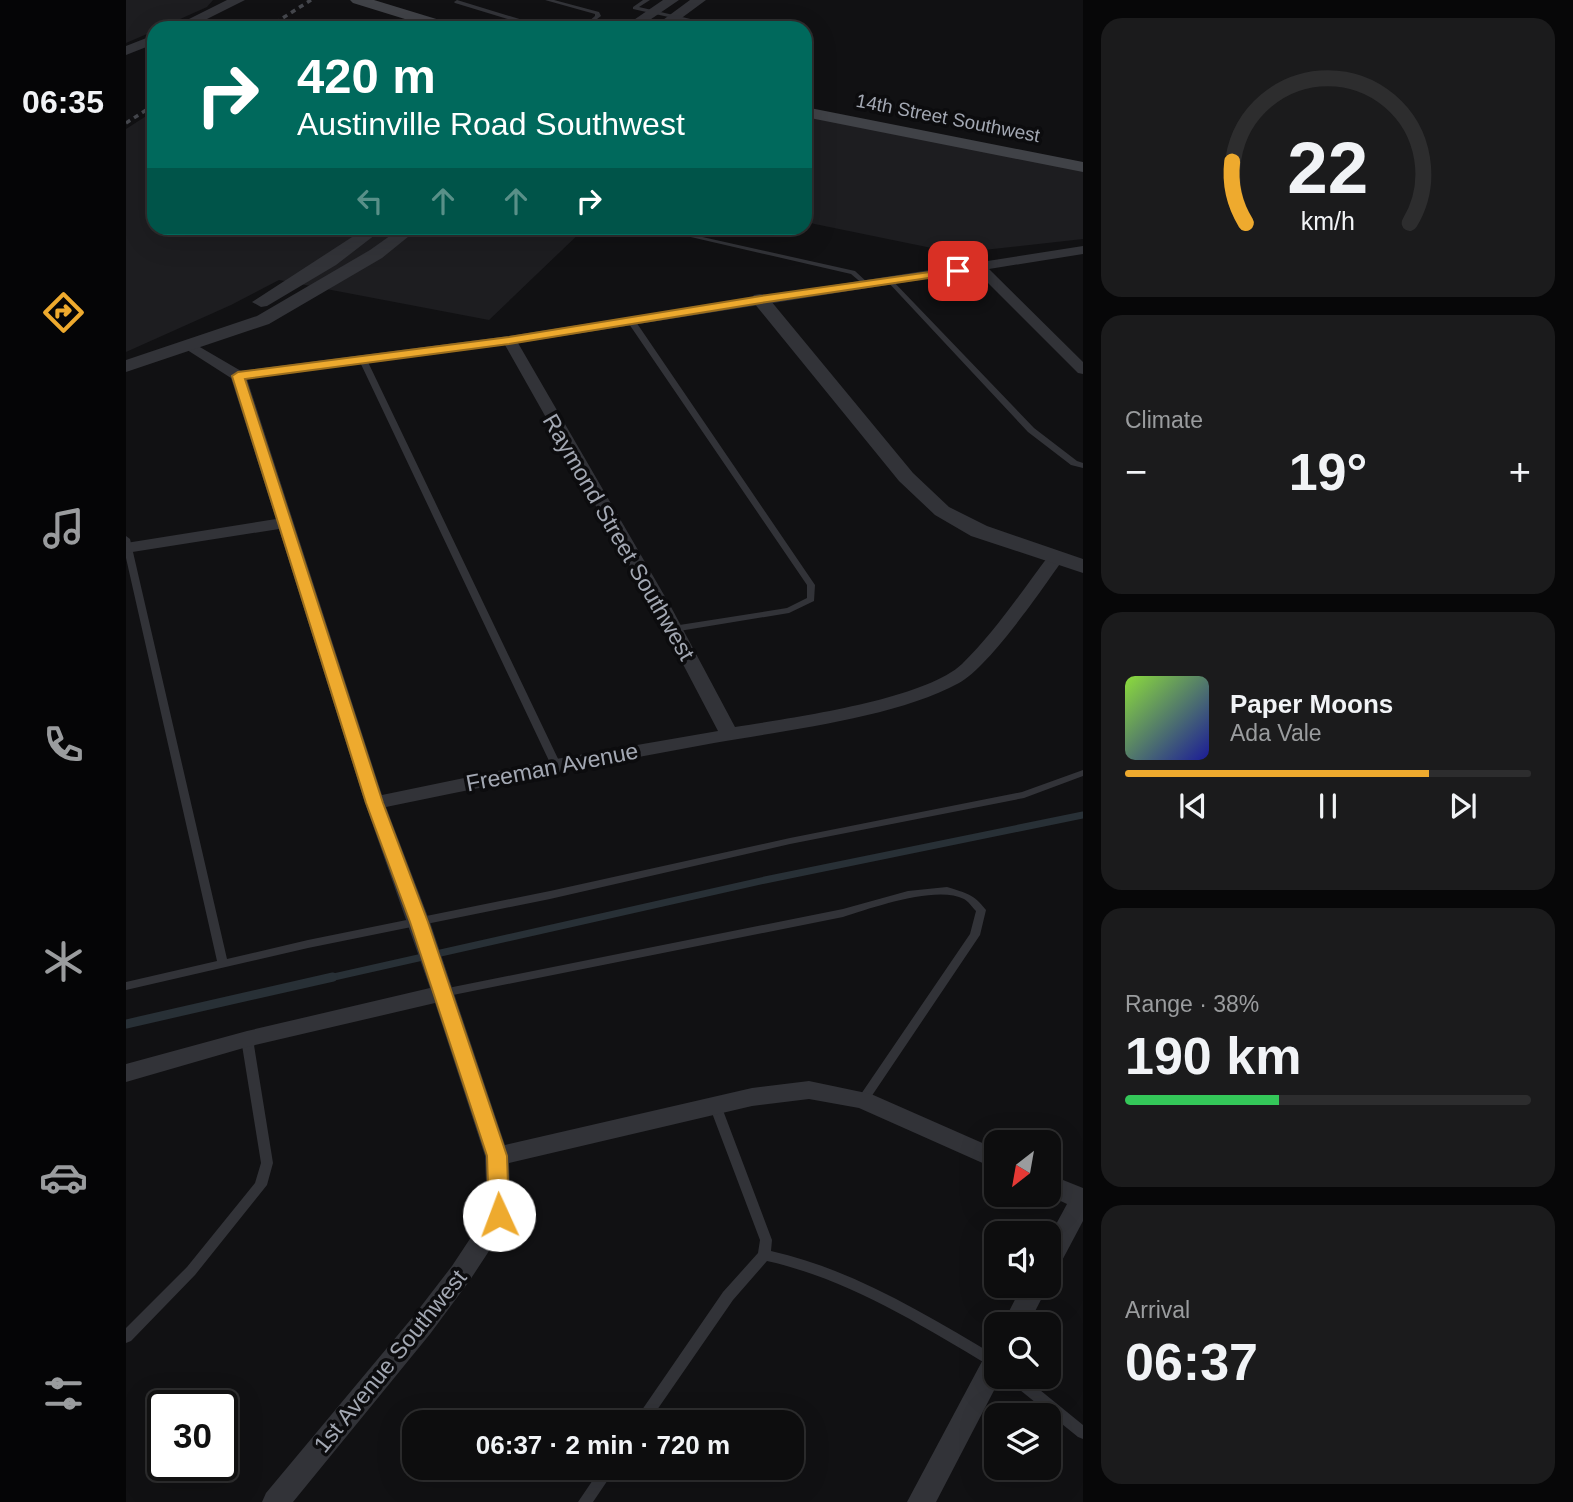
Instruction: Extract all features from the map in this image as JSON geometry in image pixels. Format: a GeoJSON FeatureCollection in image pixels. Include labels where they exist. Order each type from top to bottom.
{"type":"FeatureCollection","features":[{"type":"Feature","properties":{"kind":"main road"},"geometry":{"type":"LineString","coordinates":[[352,2],[406,21]]}},
{"type":"Feature","properties":{"kind":"main road"},"geometry":{"type":"LineString","coordinates":[[352,2],[424,21]]}},
{"type":"Feature","properties":{"kind":"main road","name":"14th Street Southwest"},"geometry":{"type":"LineString","coordinates":[[812,106],[1083,159]]}},
{"type":"Feature","properties":{"kind":"main road","name":"14th Street Southwest"},"geometry":{"type":"LineString","coordinates":[[812,113],[1083,167]]}},
{"type":"Feature","properties":{"kind":"street"},"geometry":{"type":"LineString","coordinates":[[193,21],[238,0]]}},
{"type":"Feature","properties":{"kind":"street"},"geometry":{"type":"LineString","coordinates":[[640,21],[672,0]]}},
{"type":"Feature","properties":{"kind":"street"},"geometry":{"type":"LineString","coordinates":[[670,21],[699,0]]}},
{"type":"Feature","properties":{"kind":"street"},"geometry":{"type":"LineString","coordinates":[[126,51],[147,42]]}},
{"type":"Feature","properties":{"kind":"street"},"geometry":{"type":"LineString","coordinates":[[188,346],[330,261],[366,235]]}},
{"type":"Feature","properties":{"kind":"street"},"geometry":{"type":"LineString","coordinates":[[126,366],[262,320],[376,254],[402,235]]}},
{"type":"Feature","properties":{"kind":"street"},"geometry":{"type":"LineString","coordinates":[[188,346],[238,376],[509,340],[1083,250]]}},
{"type":"Feature","properties":{"kind":"street"},"geometry":{"type":"LineString","coordinates":[[981,268],[1083,370]]}},
{"type":"Feature","properties":{"kind":"street"},"geometry":{"type":"LineString","coordinates":[[761,299],[906,477],[942,511],[979,531],[1083,566]]}},
{"type":"Feature","properties":{"kind":"street","name":"Raymond Street Southwest"},"geometry":{"type":"LineString","coordinates":[[509,340],[730,734]]}},
{"type":"Feature","properties":{"kind":"street","name":"1st Avenue Southwest"},"geometry":{"type":"LineString","coordinates":[[238,376],[375,803],[419,922],[497,1156],[499,1215],[461,1273],[421,1326],[276,1502]]}},
{"type":"Feature","properties":{"kind":"street"},"geometry":{"type":"LineString","coordinates":[[127,545],[283,523]]}},
{"type":"Feature","properties":{"kind":"street","name":"Freeman Avenue"},"geometry":{"type":"LineString","coordinates":[[375,803],[556,765],[890,703],[953,679],[968,668],[1015,613],[1056,558]]}},
{"type":"Feature","properties":{"kind":"street"},"geometry":{"type":"LineString","coordinates":[[126,1073],[247,1039],[443,993]]}},
{"type":"Feature","properties":{"kind":"street"},"geometry":{"type":"LineString","coordinates":[[497,1156],[752,1097],[809,1090],[863,1100],[984,1155]]}},
{"type":"Feature","properties":{"kind":"street"},"geometry":{"type":"LineString","coordinates":[[1061,1190],[1083,1200],[1061,1240]]}},
{"type":"Feature","properties":{"kind":"street"},"geometry":{"type":"LineString","coordinates":[[921,1502],[986,1389]]}},
{"type":"Feature","properties":{"kind":"lane"},"geometry":{"type":"LineString","coordinates":[[548,0],[597,13],[592,21]]}},
{"type":"Feature","properties":{"kind":"lane"},"geometry":{"type":"LineString","coordinates":[[647,0],[635,8],[695,21]]}},
{"type":"Feature","properties":{"kind":"lane"},"geometry":{"type":"LineString","coordinates":[[457,2],[519,21]]}},
{"type":"Feature","properties":{"kind":"lane"},"geometry":{"type":"LineString","coordinates":[[686,235],[853,272],[866,284]]}},
{"type":"Feature","properties":{"kind":"lane"},"geometry":{"type":"LineString","coordinates":[[889,280],[1031,430],[1074,463],[1083,466]]}},
{"type":"Feature","properties":{"kind":"lane"},"geometry":{"type":"LineString","coordinates":[[631,321],[811,585],[811,599],[789,610],[673,629]]}},
{"type":"Feature","properties":{"kind":"lane"},"geometry":{"type":"LineString","coordinates":[[363,360],[556,765]]}},
{"type":"Feature","properties":{"kind":"lane"},"geometry":{"type":"LineString","coordinates":[[127,545],[223,964]]}},
{"type":"Feature","properties":{"kind":"lane"},"geometry":{"type":"LineString","coordinates":[[126,986],[803,838],[1024,795],[1083,773]]}},
{"type":"Feature","properties":{"kind":"lane"},"geometry":{"type":"LineString","coordinates":[[443,993],[842,914],[908,895],[947,891],[969,897],[981,910],[975,935],[863,1100]]}},
{"type":"Feature","properties":{"kind":"lane"},"geometry":{"type":"LineString","coordinates":[[126,1337],[191,1271],[261,1185],[267,1163],[247,1039]]}},
{"type":"Feature","properties":{"kind":"lane"},"geometry":{"type":"LineString","coordinates":[[649,1410],[728,1296],[764,1255],[766,1240],[715,1105]]}},
{"type":"Feature","properties":{"kind":"lane"},"geometry":{"type":"LineString","coordinates":[[764,1255],[792,1259],[822,1271],[906,1312],[984,1356]]}},
{"type":"Feature","properties":{"kind":"lane"},"geometry":{"type":"LineString","coordinates":[[1029,1389],[1083,1433]]}},
{"type":"Feature","properties":{"kind":"lane"},"geometry":{"type":"LineString","coordinates":[[585,1502],[601,1480]]}},
{"type":"Feature","properties":{"kind":"shaded area"},"geometry":{"type":"Polygon","coordinates":[[[126,0],[213,0],[207,7],[176,21],[147,21],[147,34],[126,43],[126,0]]]}},
{"type":"Feature","properties":{"kind":"shaded area"},"geometry":{"type":"Polygon","coordinates":[[[812,115],[1083,170],[1083,239],[956,253],[812,223],[812,115]]]}},
{"type":"Feature","properties":{"kind":"shaded area"},"geometry":{"type":"Polygon","coordinates":[[[147,116],[147,235],[578,235],[489,320],[279,280],[231,305],[126,352],[126,129],[147,116]]]}},
{"type":"Feature","properties":{"kind":"waterway"},"geometry":{"type":"LineString","coordinates":[[325,979],[765,880],[1083,815]]}},
{"type":"Feature","properties":{"kind":"waterway"},"geometry":{"type":"LineString","coordinates":[[126,1024],[333,977]]}},
{"type":"Feature","properties":{"kind":"railway"},"geometry":{"type":"LineString","coordinates":[[278,21],[311,0]]}},
{"type":"Feature","properties":{"kind":"railway"},"geometry":{"type":"LineString","coordinates":[[126,123],[147,110]]}},
{"type":"Feature","properties":{"kind":"route"},"geometry":{"type":"LineString","coordinates":[[499,1215],[497,1156],[419,922],[375,803],[238,376],[509,340],[761,299],[958,271]]}}]}
